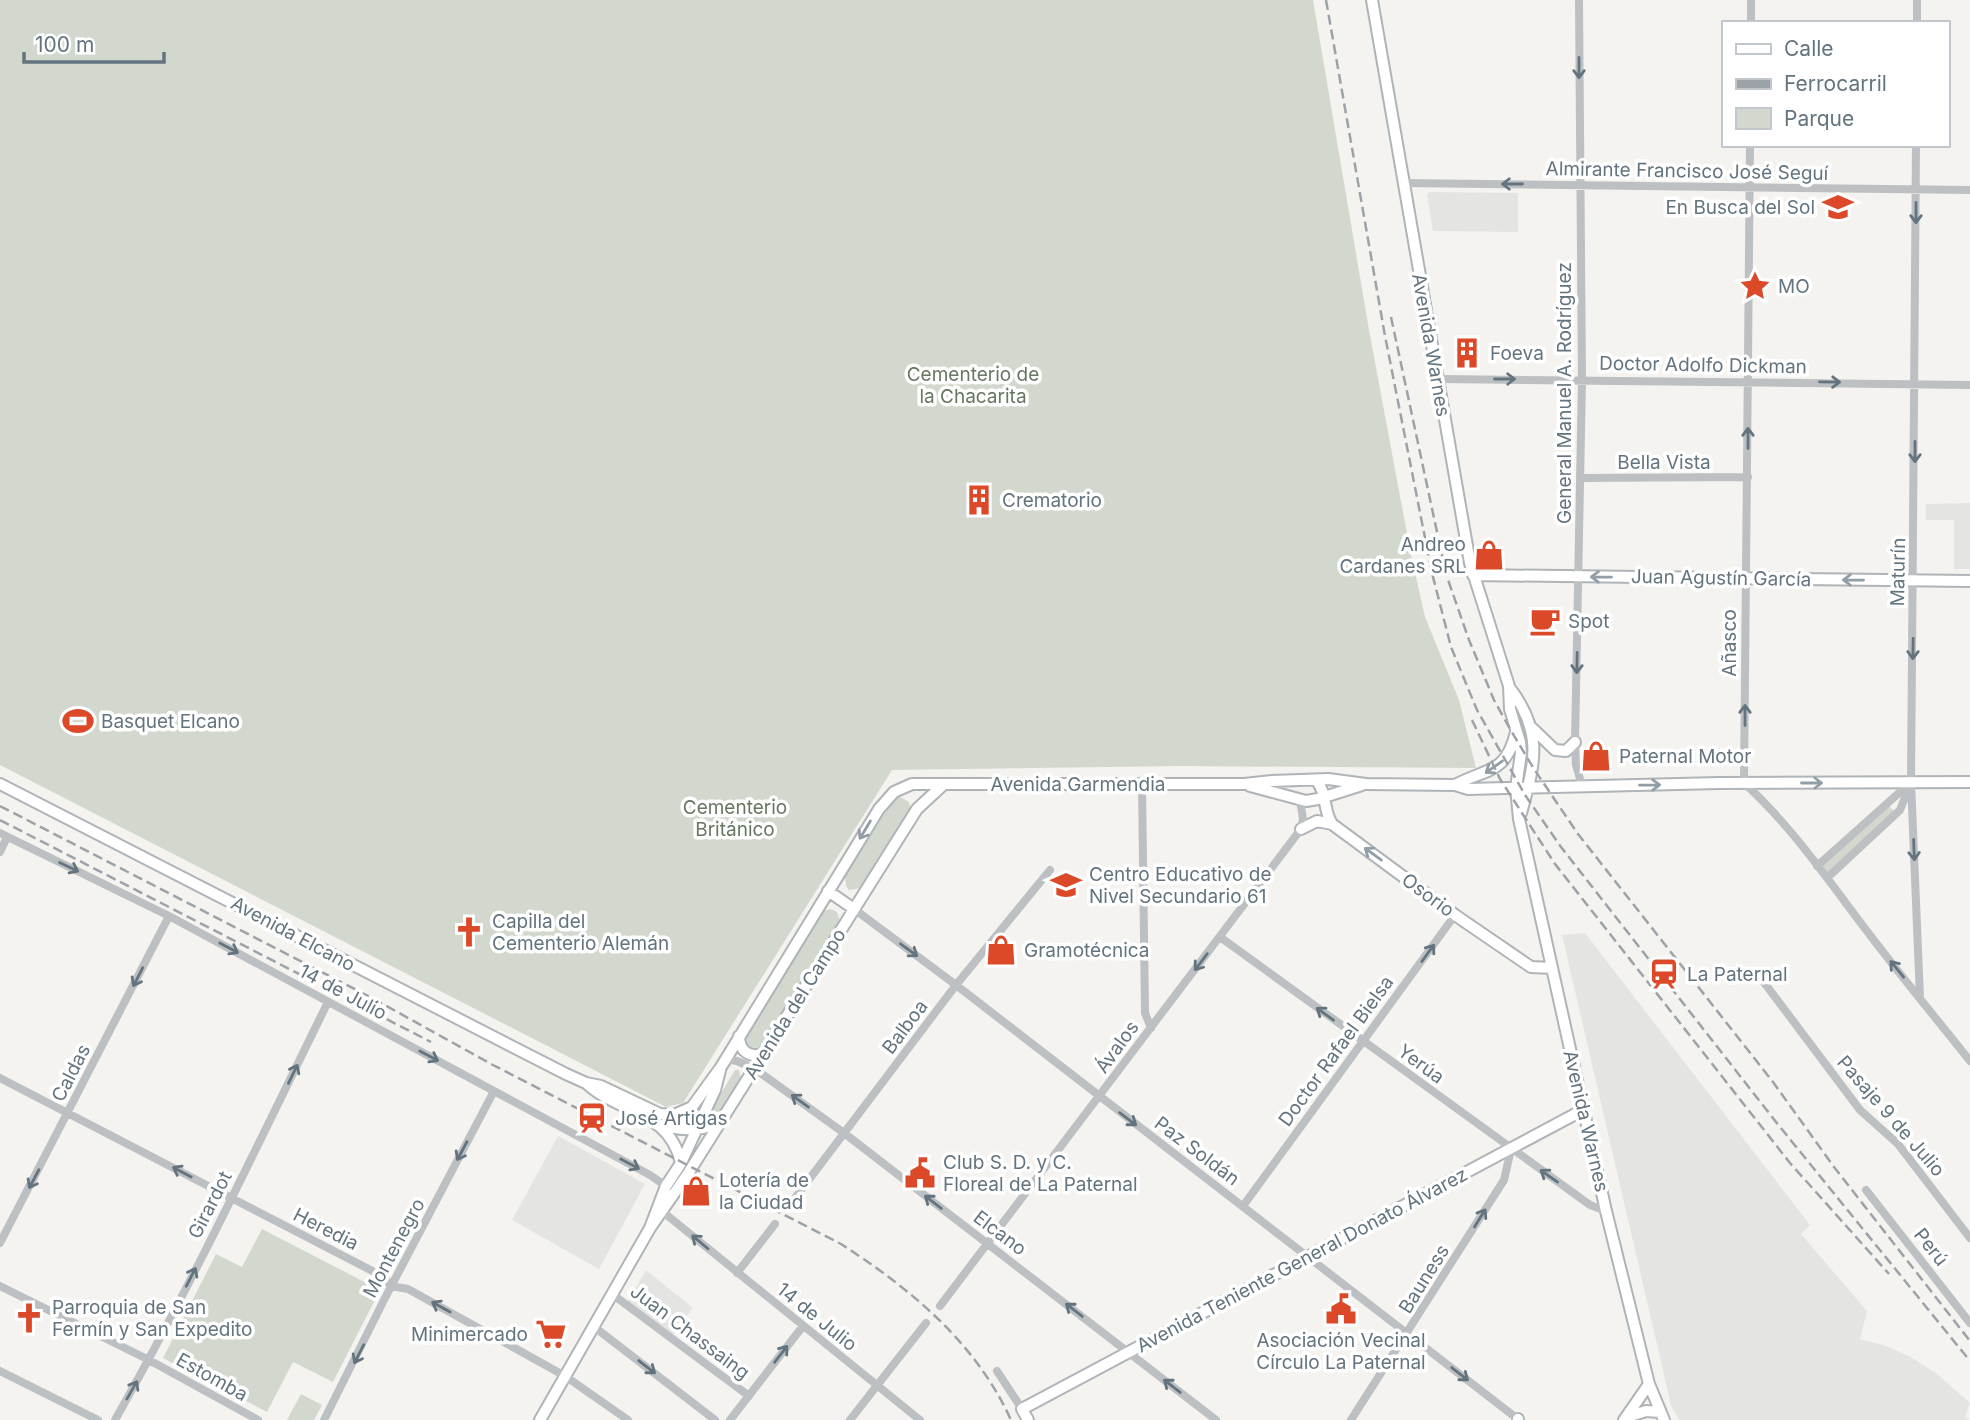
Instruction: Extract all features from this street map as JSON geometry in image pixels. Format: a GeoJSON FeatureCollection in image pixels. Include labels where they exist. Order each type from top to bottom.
{"type":"FeatureCollection","features":[{"type":"Feature","properties":{"kind":"main road","name":"Avenida Warnes"},"geometry":{"type":"LineString","coordinates":[[1372,0],[1473,575],[1509,687],[1510,709],[1521,753],[1519,820],[1606,1211],[1649,1384],[1662,1416]]}},
{"type":"Feature","properties":{"kind":"main road","name":"Juan Agustín García"},"geometry":{"type":"LineString","coordinates":[[1473,575],[1970,581]]}},
{"type":"Feature","properties":{"kind":"main road","name":"Avenida Warnes"},"geometry":{"type":"LineString","coordinates":[[1509,687],[1522,704],[1531,727],[1534,757],[1522,788]]}},
{"type":"Feature","properties":{"kind":"main road"},"geometry":{"type":"LineString","coordinates":[[1531,727],[1555,750],[1566,751],[1575,742]]}},
{"type":"Feature","properties":{"kind":"main road"},"geometry":{"type":"LineString","coordinates":[[1455,785],[1499,764],[1509,753],[1516,732]]}},
{"type":"Feature","properties":{"kind":"main road"},"geometry":{"type":"LineString","coordinates":[[1300,800],[1297,790],[1302,780]]}},
{"type":"Feature","properties":{"kind":"main road"},"geometry":{"type":"LineString","coordinates":[[1316,780],[1322,788],[1325,811],[1332,824]]}},
{"type":"Feature","properties":{"kind":"main road","name":"Avenida Garmendia"},"geometry":{"type":"LineString","coordinates":[[912,784],[1244,784],[1316,780],[1496,789],[1744,783],[1970,782]]}},
{"type":"Feature","properties":{"kind":"main road","name":"Avenida Elcano"},"geometry":{"type":"LineString","coordinates":[[0,784],[586,1083],[601,1086],[652,1111],[676,1129],[696,1130]]}},
{"type":"Feature","properties":{"kind":"main road","name":"Avenida del Campo"},"geometry":{"type":"LineString","coordinates":[[663,1120],[691,1107],[723,1063],[886,800],[894,792],[912,784]]}},
{"type":"Feature","properties":{"kind":"main road","name":"Avenida del Campo"},"geometry":{"type":"LineString","coordinates":[[650,1228],[755,1069],[917,809],[944,784]]}},
{"type":"Feature","properties":{"kind":"main road","name":"Avenida Garmendia"},"geometry":{"type":"LineString","coordinates":[[1244,784],[1312,801],[1366,784]]}},
{"type":"Feature","properties":{"kind":"main road"},"geometry":{"type":"LineString","coordinates":[[1496,789],[1509,802],[1519,820]]}},
{"type":"Feature","properties":{"kind":"main road"},"geometry":{"type":"LineString","coordinates":[[1301,829],[1317,821],[1332,824]]}},
{"type":"Feature","properties":{"kind":"main road","name":"Osorio"},"geometry":{"type":"LineString","coordinates":[[1332,824],[1455,915],[1531,967],[1552,968]]}},
{"type":"Feature","properties":{"kind":"main road"},"geometry":{"type":"LineString","coordinates":[[828,891],[854,909]]}},
{"type":"Feature","properties":{"kind":"main road"},"geometry":{"type":"LineString","coordinates":[[739,1036],[740,1045],[746,1053],[755,1056],[764,1053]]}},
{"type":"Feature","properties":{"kind":"main road","name":"Avenida del Campo"},"geometry":{"type":"LineString","coordinates":[[540,1420],[650,1228],[667,1186],[681,1163],[715,1090],[723,1063]]}},
{"type":"Feature","properties":{"kind":"main road","name":"Avenida Teniente General Donato Álvarez"},"geometry":{"type":"LineString","coordinates":[[1022,1409],[1583,1110]]}},
{"type":"Feature","properties":{"kind":"main road"},"geometry":{"type":"LineString","coordinates":[[663,1120],[681,1163]]}},
{"type":"Feature","properties":{"kind":"main road"},"geometry":{"type":"LineString","coordinates":[[696,1130],[719,1123]]}},
{"type":"Feature","properties":{"kind":"main road"},"geometry":{"type":"LineString","coordinates":[[1625,1419],[1649,1384]]}},
{"type":"Feature","properties":{"kind":"main road"},"geometry":{"type":"LineString","coordinates":[[1022,1409],[1028,1420]]}},
{"type":"Feature","properties":{"kind":"main road"},"geometry":{"type":"LineString","coordinates":[[1625,1419],[1646,1411],[1662,1416]]}},
{"type":"Feature","properties":{"kind":"street","name":"General Manuel A. Rodríguez"},"geometry":{"type":"LineString","coordinates":[[1579,0],[1582,380],[1575,742],[1576,765],[1582,786]]}},
{"type":"Feature","properties":{"kind":"street"},"geometry":{"type":"LineString","coordinates":[[1751,0],[1751,21]]}},
{"type":"Feature","properties":{"kind":"street"},"geometry":{"type":"LineString","coordinates":[[1917,0],[1917,21]]}},
{"type":"Feature","properties":{"kind":"street","name":"Añasco"},"geometry":{"type":"LineString","coordinates":[[1744,783],[1750,147]]}},
{"type":"Feature","properties":{"kind":"street","name":"Maturín"},"geometry":{"type":"LineString","coordinates":[[1916,147],[1911,782],[1920,998]]}},
{"type":"Feature","properties":{"kind":"street","name":"Almirante Francisco José Seguí"},"geometry":{"type":"LineString","coordinates":[[1403,183],[1970,190]]}},
{"type":"Feature","properties":{"kind":"street","name":"Doctor Adolfo Dickman"},"geometry":{"type":"LineString","coordinates":[[1437,379],[1970,385]]}},
{"type":"Feature","properties":{"kind":"street","name":"Bella Vista"},"geometry":{"type":"LineString","coordinates":[[1580,478],[1748,477]]}},
{"type":"Feature","properties":{"kind":"street"},"geometry":{"type":"LineString","coordinates":[[1817,866],[1911,782]]}},
{"type":"Feature","properties":{"kind":"street"},"geometry":{"type":"LineString","coordinates":[[1827,878],[1900,810],[1911,782]]}},
{"type":"Feature","properties":{"kind":"street"},"geometry":{"type":"LineString","coordinates":[[1744,783],[1766,803],[1969,1058]]}},
{"type":"Feature","properties":{"kind":"street"},"geometry":{"type":"LineString","coordinates":[[1142,785],[1145,1013],[1151,1028]]}},
{"type":"Feature","properties":{"kind":"street"},"geometry":{"type":"LineString","coordinates":[[1300,800],[1303,819],[1301,829]]}},
{"type":"Feature","properties":{"kind":"street","name":"Ávalos"},"geometry":{"type":"LineString","coordinates":[[940,1306],[1301,829]]}},
{"type":"Feature","properties":{"kind":"street"},"geometry":{"type":"LineString","coordinates":[[0,852],[4,835]]}},
{"type":"Feature","properties":{"kind":"street","name":"14 de Julio"},"geometry":{"type":"LineString","coordinates":[[4,835],[169,916],[667,1186]]}},
{"type":"Feature","properties":{"kind":"street","name":"Balboa"},"geometry":{"type":"LineString","coordinates":[[789,1206],[957,985],[1050,870]]}},
{"type":"Feature","properties":{"kind":"street","name":"Paz Soldán"},"geometry":{"type":"LineString","coordinates":[[854,909],[957,985],[1518,1420]]}},
{"type":"Feature","properties":{"kind":"street","name":"Doctor Rafael Bielsa"},"geometry":{"type":"LineString","coordinates":[[1243,1206],[1455,915]]}},
{"type":"Feature","properties":{"kind":"street","name":"Caldas"},"geometry":{"type":"LineString","coordinates":[[0,1243],[169,916]]}},
{"type":"Feature","properties":{"kind":"street","name":"Yerúa"},"geometry":{"type":"LineString","coordinates":[[1220,937],[1511,1149],[1590,1205],[1606,1211]]}},
{"type":"Feature","properties":{"kind":"street","name":"Pasaje 9 de Julio"},"geometry":{"type":"LineString","coordinates":[[1763,981],[1860,1110],[1898,1144],[1970,1238]]}},
{"type":"Feature","properties":{"kind":"street","name":"Girardot"},"geometry":{"type":"LineString","coordinates":[[115,1420],[149,1360],[328,1002]]}},
{"type":"Feature","properties":{"kind":"street","name":"Elcano"},"geometry":{"type":"LineString","coordinates":[[723,1063],[737,1061],[755,1069],[844,1133],[1216,1420]]}},
{"type":"Feature","properties":{"kind":"street","name":"Heredia"},"geometry":{"type":"LineString","coordinates":[[0,1078],[384,1277],[391,1286],[408,1289],[565,1376],[628,1420]]}},
{"type":"Feature","properties":{"kind":"street","name":"Montenegro"},"geometry":{"type":"LineString","coordinates":[[324,1420],[494,1091]]}},
{"type":"Feature","properties":{"kind":"street","name":"Bauness"},"geometry":{"type":"LineString","coordinates":[[1351,1420],[1504,1181],[1511,1149]]}},
{"type":"Feature","properties":{"kind":"street","name":"Perú"},"geometry":{"type":"LineString","coordinates":[[1866,1191],[1970,1323]]}},
{"type":"Feature","properties":{"kind":"street","name":"14 de Julio"},"geometry":{"type":"LineString","coordinates":[[663,1212],[920,1420]]}},
{"type":"Feature","properties":{"kind":"street"},"geometry":{"type":"LineString","coordinates":[[737,1273],[775,1224]]}},
{"type":"Feature","properties":{"kind":"street","name":"Estomba"},"geometry":{"type":"LineString","coordinates":[[0,1286],[149,1360],[258,1420]]}},
{"type":"Feature","properties":{"kind":"street","name":"Juan Chassaing"},"geometry":{"type":"LineString","coordinates":[[612,1294],[749,1396]]}},
{"type":"Feature","properties":{"kind":"street"},"geometry":{"type":"LineString","coordinates":[[850,1420],[926,1322]]}},
{"type":"Feature","properties":{"kind":"street"},"geometry":{"type":"LineString","coordinates":[[593,1326],[715,1420]]}},
{"type":"Feature","properties":{"kind":"street"},"geometry":{"type":"LineString","coordinates":[[730,1420],[803,1326]]}},
{"type":"Feature","properties":{"kind":"street"},"geometry":{"type":"LineString","coordinates":[[0,1371],[98,1420]]}},
{"type":"Feature","properties":{"kind":"street"},"geometry":{"type":"LineString","coordinates":[[997,1371],[1022,1409]]}},
{"type":"Feature","properties":{"kind":"shaded area"},"geometry":{"type":"Polygon","coordinates":[[[1429,192],[1518,193],[1518,232],[1433,231],[1427,195],[1429,192]]]}},
{"type":"Feature","properties":{"kind":"shaded area"},"geometry":{"type":"Polygon","coordinates":[[[1970,503],[1970,569],[1954,569],[1954,520],[1926,520],[1926,504],[1970,503]]]}},
{"type":"Feature","properties":{"kind":"shaded area"},"geometry":{"type":"Polygon","coordinates":[[[1585,933],[1810,1225],[1801,1234],[1867,1311],[1860,1339],[1909,1356],[1937,1374],[1970,1403],[1965,1417],[1970,1420],[1679,1420],[1671,1405],[1562,935],[1585,933]]]}},
{"type":"Feature","properties":{"kind":"shaded area"},"geometry":{"type":"Polygon","coordinates":[[[558,1136],[645,1184],[599,1269],[512,1220],[558,1136]]]}},
{"type":"Feature","properties":{"kind":"shaded area"},"geometry":{"type":"Polygon","coordinates":[[[646,1270],[693,1308],[671,1337],[627,1303],[646,1270]]]}},
{"type":"Feature","properties":{"kind":"green space","name":"Cementerio de la Chacarita"},"geometry":{"type":"Polygon","coordinates":[[[0,0],[1313,0],[1369,330],[1411,555],[1425,617],[1459,700],[1476,768],[1179,766],[892,770],[683,1103],[666,1107],[0,765],[0,0]]]}},
{"type":"Feature","properties":{"kind":"green space"},"geometry":{"type":"Polygon","coordinates":[[[900,797],[909,802],[910,809],[861,888],[849,890],[845,877],[893,800],[900,797]]]}},
{"type":"Feature","properties":{"kind":"green space"},"geometry":{"type":"Polygon","coordinates":[[[1888,805],[1894,811],[1827,878],[1817,866],[1888,805]]]}},
{"type":"Feature","properties":{"kind":"green space"},"geometry":{"type":"Polygon","coordinates":[[[831,909],[837,912],[840,922],[761,1047],[751,1048],[744,1037],[822,911],[831,909]]]}},
{"type":"Feature","properties":{"kind":"green space"},"geometry":{"type":"Polygon","coordinates":[[[735,1070],[739,1070],[741,1080],[721,1113],[709,1120],[707,1117],[735,1070]]]}},
{"type":"Feature","properties":{"kind":"green space"},"geometry":{"type":"Polygon","coordinates":[[[262,1229],[380,1290],[333,1382],[293,1362],[267,1412],[163,1358],[216,1254],[242,1267],[262,1229]]]}},
{"type":"Feature","properties":{"kind":"green space"},"geometry":{"type":"Polygon","coordinates":[[[301,1394],[322,1405],[314,1420],[287,1420],[301,1394]]]}},
{"type":"Feature","properties":{"kind":"railway"},"geometry":{"type":"LineString","coordinates":[[1326,0],[1385,336],[1432,573],[1451,647],[1477,710],[1525,795],[1561,847],[1776,1122],[1970,1361]]}},
{"type":"Feature","properties":{"kind":"railway"},"geometry":{"type":"LineString","coordinates":[[1391,317],[1446,574],[1469,640],[1494,700],[1510,729],[1578,834],[1773,1082],[1834,1167],[1970,1341]]}},
{"type":"Feature","properties":{"kind":"railway"},"geometry":{"type":"LineString","coordinates":[[1472,720],[1500,779],[1555,864],[1790,1163],[1889,1274]]}},
{"type":"Feature","properties":{"kind":"railway"},"geometry":{"type":"LineString","coordinates":[[0,806],[841,1244],[892,1280],[939,1320],[980,1366],[1011,1420]]}},
{"type":"Feature","properties":{"kind":"railway"},"geometry":{"type":"LineString","coordinates":[[0,820],[431,1042]]}},
{"type":"Feature","properties":{"kind":"place","name":"En Busca del Sol"},"geometry":{"type":"Point","coordinates":[1838,207]}},
{"type":"Feature","properties":{"kind":"place","name":"MO"},"geometry":{"type":"Point","coordinates":[1755,286]}},
{"type":"Feature","properties":{"kind":"place","name":"Foeva"},"geometry":{"type":"Point","coordinates":[1467,353]}},
{"type":"Feature","properties":{"kind":"place","name":"Crematorio"},"geometry":{"type":"Point","coordinates":[979,500]}},
{"type":"Feature","properties":{"kind":"place","name":"Andreo Cardanes SRL"},"geometry":{"type":"Point","coordinates":[1489,555]}},
{"type":"Feature","properties":{"kind":"place","name":"Spot"},"geometry":{"type":"Point","coordinates":[1545,621]}},
{"type":"Feature","properties":{"kind":"place","name":"Basquet Elcano"},"geometry":{"type":"Point","coordinates":[78,721]}},
{"type":"Feature","properties":{"kind":"place","name":"Paternal Motor"},"geometry":{"type":"Point","coordinates":[1596,756]}},
{"type":"Feature","properties":{"kind":"place","name":"Centro Educativo de Nivel Secundario 61"},"geometry":{"type":"Point","coordinates":[1066,885]}},
{"type":"Feature","properties":{"kind":"place","name":"Capilla del Cementerio Alemán"},"geometry":{"type":"Point","coordinates":[469,932]}},
{"type":"Feature","properties":{"kind":"place","name":"Gramotécnica"},"geometry":{"type":"Point","coordinates":[1001,950]}},
{"type":"Feature","properties":{"kind":"place","name":"La Paternal"},"geometry":{"type":"Point","coordinates":[1664,974]}},
{"type":"Feature","properties":{"kind":"place","name":"José Artigas"},"geometry":{"type":"Point","coordinates":[592,1118]}},
{"type":"Feature","properties":{"kind":"place","name":"Club S. D. y C. Floreal de La Paternal"},"geometry":{"type":"Point","coordinates":[920,1173]}},
{"type":"Feature","properties":{"kind":"place","name":"Lotería de la Ciudad"},"geometry":{"type":"Point","coordinates":[696,1191]}},
{"type":"Feature","properties":{"kind":"place","name":"Asociación Vecinal Círculo La Paternal"},"geometry":{"type":"Point","coordinates":[1341,1309]}},
{"type":"Feature","properties":{"kind":"place","name":"Parroquia de San Fermín y San Expedito"},"geometry":{"type":"Point","coordinates":[29,1318]}},
{"type":"Feature","properties":{"kind":"place","name":"Minimercado"},"geometry":{"type":"Point","coordinates":[551,1334]}},
{"type":"Feature","properties":{"kind":"park label","name":"Cementerio Británico"},"geometry":{"type":"Point","coordinates":[735,818]}}]}
